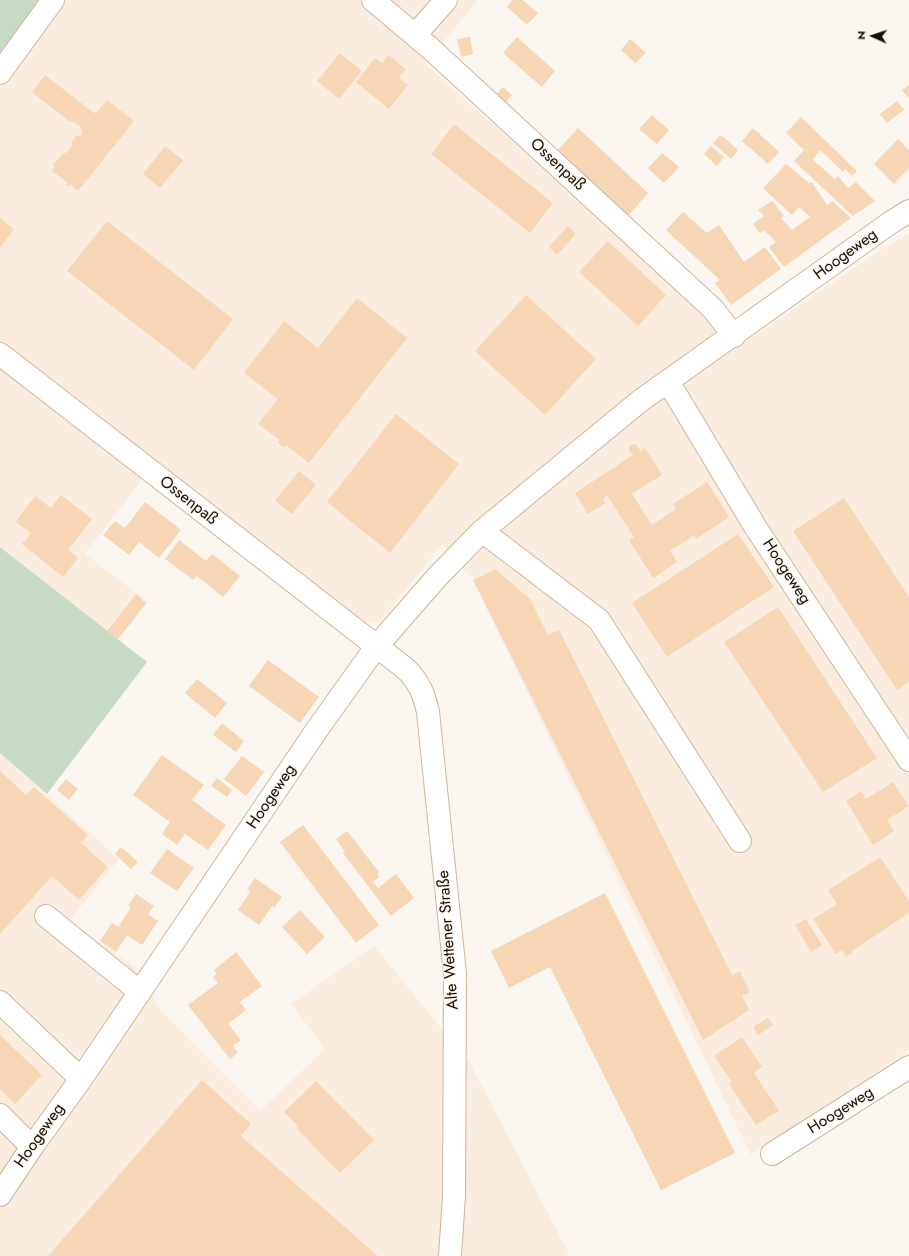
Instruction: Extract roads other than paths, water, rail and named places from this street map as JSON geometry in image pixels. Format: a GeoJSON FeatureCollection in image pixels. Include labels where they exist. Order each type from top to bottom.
{"type":"FeatureCollection","features":[{"type":"Feature","properties":{"kind":"street"},"geometry":{"type":"LineString","coordinates":[[0,73],[53,0]]}},
{"type":"Feature","properties":{"kind":"street","name":"Ossenpaß"},"geometry":{"type":"LineString","coordinates":[[373,0],[415,35],[713,309],[734,336]]}},
{"type":"Feature","properties":{"kind":"street"},"geometry":{"type":"LineString","coordinates":[[415,35],[446,0]]}},
{"type":"Feature","properties":{"kind":"street","name":"Hoogeweg"},"geometry":{"type":"LineString","coordinates":[[3,1182],[32,1146],[81,1079],[316,731],[376,647],[433,582],[482,531],[640,401],[909,211]]}},
{"type":"Feature","properties":{"kind":"street","name":"Ossenpaß"},"geometry":{"type":"LineString","coordinates":[[0,354],[376,647]]}},
{"type":"Feature","properties":{"kind":"street","name":"Hoogeweg"},"geometry":{"type":"LineString","coordinates":[[666,383],[675,393],[761,534],[909,760]]}},
{"type":"Feature","properties":{"kind":"street"},"geometry":{"type":"LineString","coordinates":[[482,531],[599,620],[740,841]]}},
{"type":"Feature","properties":{"kind":"street","name":"Alte Wettener Straße"},"geometry":{"type":"LineString","coordinates":[[376,647],[415,678],[423,693],[428,712],[455,974],[454,1196],[450,1256]]}},
{"type":"Feature","properties":{"kind":"street"},"geometry":{"type":"LineString","coordinates":[[46,916],[140,992]]}},
{"type":"Feature","properties":{"kind":"street"},"geometry":{"type":"LineString","coordinates":[[0,1002],[81,1079]]}},
{"type":"Feature","properties":{"kind":"street","name":"Hoogeweg"},"geometry":{"type":"LineString","coordinates":[[772,1154],[909,1067]]}},
{"type":"Feature","properties":{"kind":"street"},"geometry":{"type":"LineString","coordinates":[[0,1115],[32,1146]]}}]}
